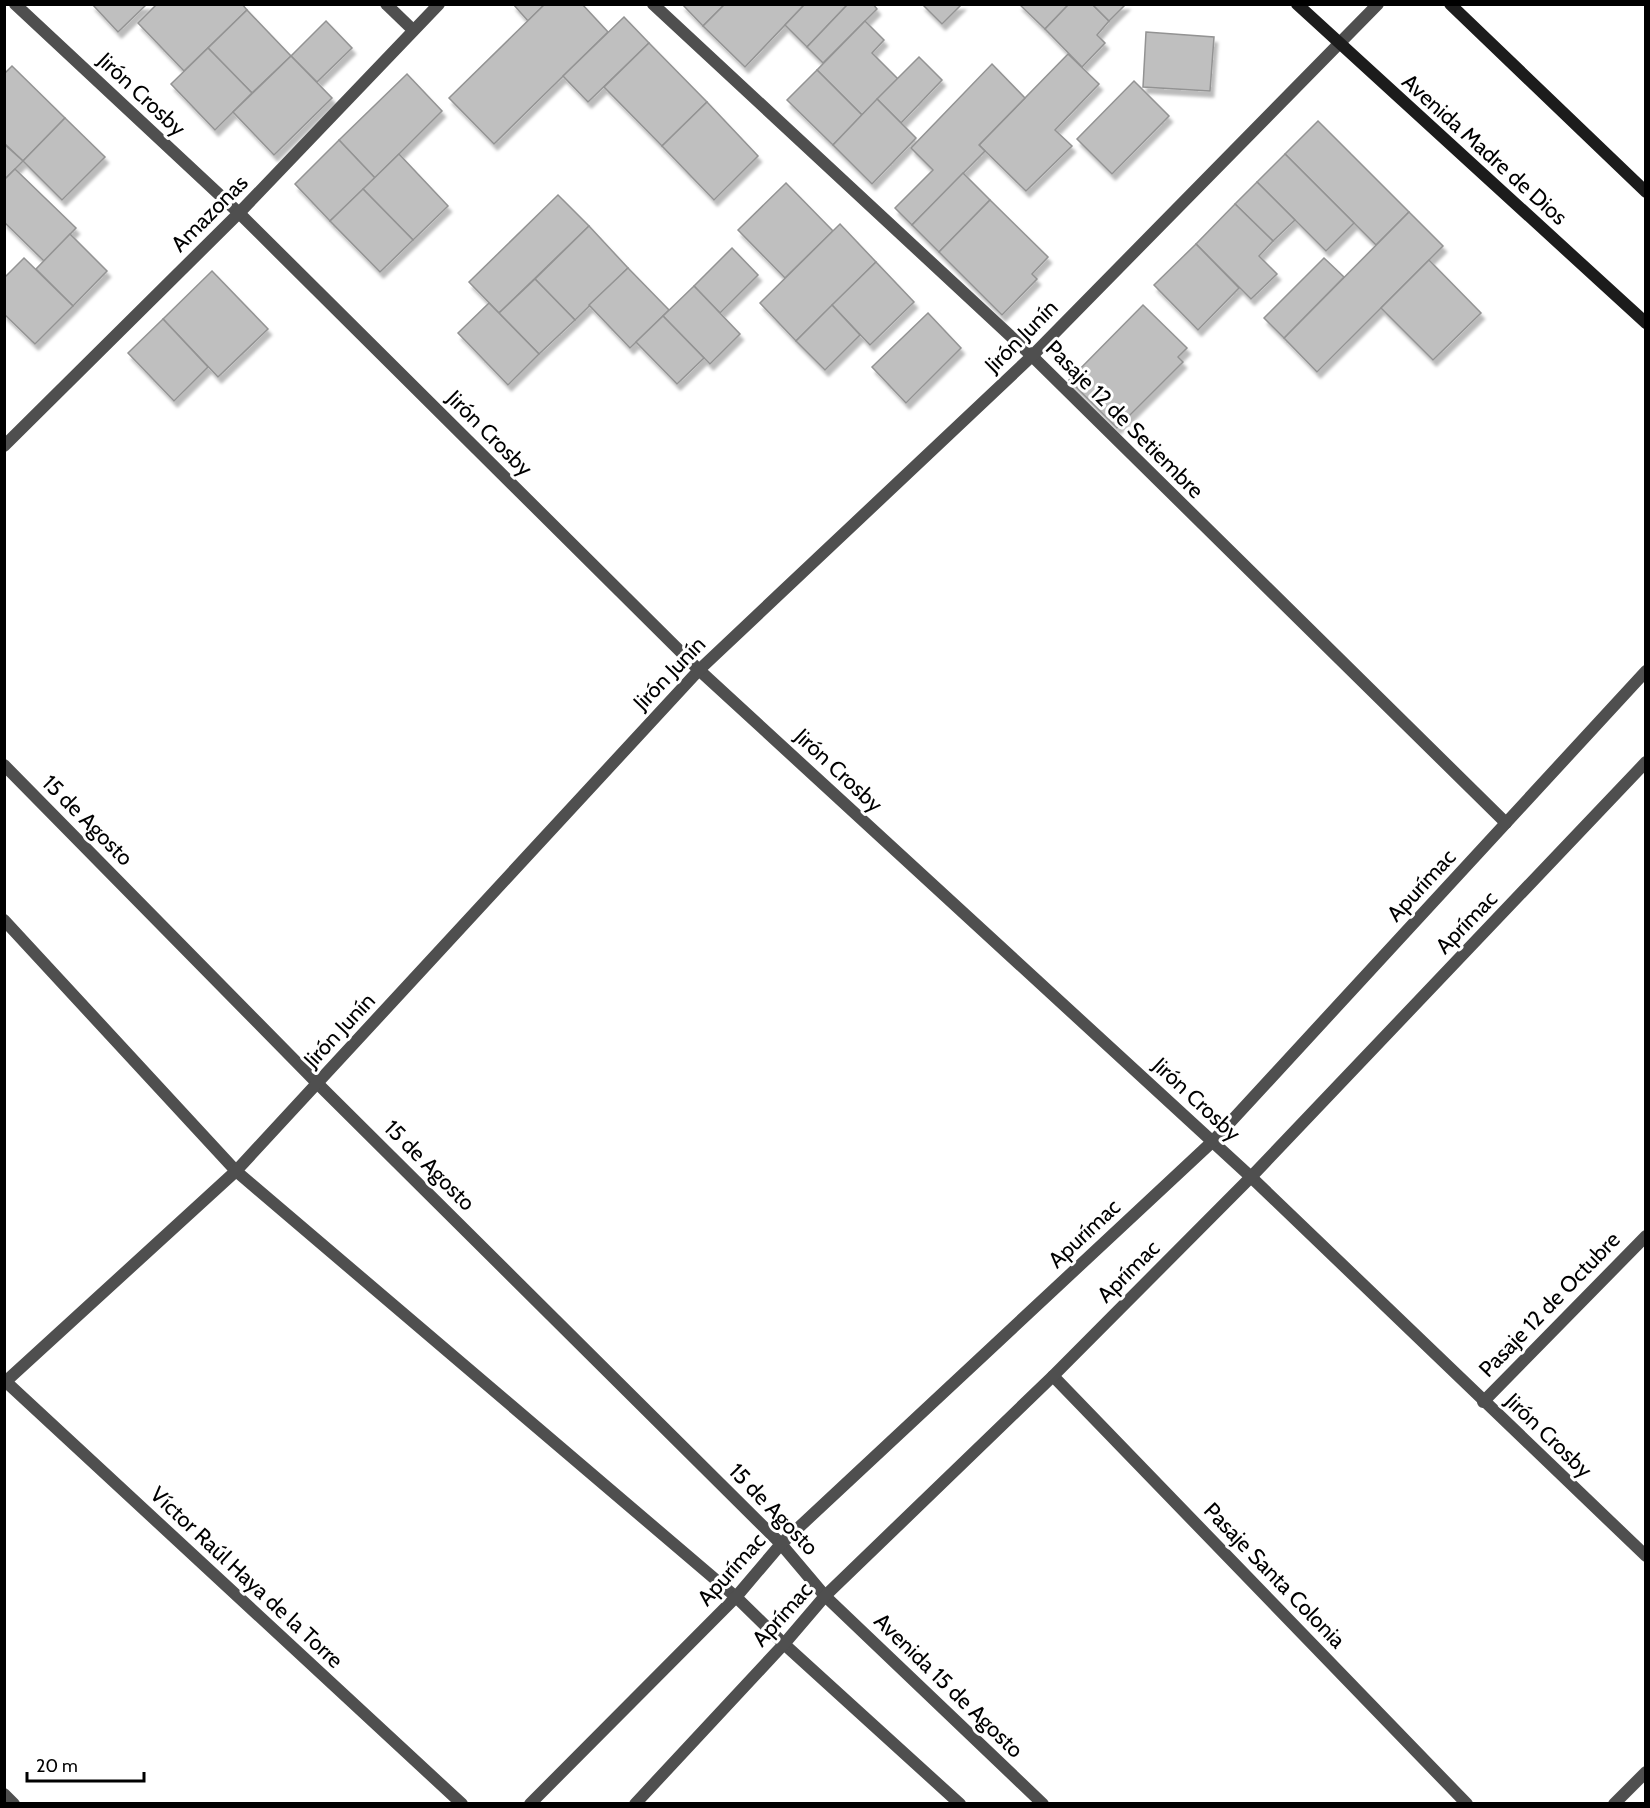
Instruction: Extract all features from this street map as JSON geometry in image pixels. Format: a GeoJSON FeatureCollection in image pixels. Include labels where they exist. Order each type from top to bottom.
{"type":"FeatureCollection","features":[{"type":"Feature","properties":{"kind":"main road","name":"Avenida Madre de Dios"},"geometry":{"type":"LineString","coordinates":[[1298,4],[1646,323]]}},
{"type":"Feature","properties":{"kind":"main road"},"geometry":{"type":"LineString","coordinates":[[1450,4],[1646,192]]}},
{"type":"Feature","properties":{"kind":"street","name":"Jirón Crosby"},"geometry":{"type":"LineString","coordinates":[[15,4],[239,213],[699,670],[1251,1177],[1646,1556]]}},
{"type":"Feature","properties":{"kind":"street"},"geometry":{"type":"LineString","coordinates":[[386,4],[413,30]]}},
{"type":"Feature","properties":{"kind":"street","name":"Amazonas"},"geometry":{"type":"LineString","coordinates":[[4,446],[239,213],[439,4]]}},
{"type":"Feature","properties":{"kind":"street","name":"Pasaje 12 de Setiembre"},"geometry":{"type":"LineString","coordinates":[[652,4],[1032,356],[1506,824]]}},
{"type":"Feature","properties":{"kind":"street","name":"Jirón Junín"},"geometry":{"type":"LineString","coordinates":[[5,1382],[236,1171],[699,670],[1032,356],[1378,4]]}},
{"type":"Feature","properties":{"kind":"street","name":"Apurímac"},"geometry":{"type":"LineString","coordinates":[[530,1803],[736,1597],[782,1544],[1212,1142],[1646,671]]}},
{"type":"Feature","properties":{"kind":"street","name":"Aprímac"},"geometry":{"type":"LineString","coordinates":[[635,1803],[784,1644],[825,1596],[1053,1376],[1251,1177],[1646,762]]}},
{"type":"Feature","properties":{"kind":"street","name":"15 de Agosto"},"geometry":{"type":"LineString","coordinates":[[4,765],[318,1084],[782,1544],[825,1596]]}},
{"type":"Feature","properties":{"kind":"street"},"geometry":{"type":"LineString","coordinates":[[4,920],[236,1171],[736,1597],[784,1644],[960,1803]]}},
{"type":"Feature","properties":{"kind":"street","name":"Pasaje 12 de Octubre"},"geometry":{"type":"LineString","coordinates":[[1483,1402],[1646,1236]]}},
{"type":"Feature","properties":{"kind":"street","name":"Pasaje Santa Colonia"},"geometry":{"type":"LineString","coordinates":[[1053,1376],[1467,1803]]}},
{"type":"Feature","properties":{"kind":"street","name":"Víctor Raúl Haya de la Torre"},"geometry":{"type":"LineString","coordinates":[[5,1382],[462,1803]]}},
{"type":"Feature","properties":{"kind":"street","name":"Avenida 15 de Agosto"},"geometry":{"type":"LineString","coordinates":[[825,1596],[1043,1803]]}},
{"type":"Feature","properties":{"kind":"street"},"geometry":{"type":"LineString","coordinates":[[1614,1803],[1646,1772]]}},
{"type":"Feature","properties":{"kind":"street"},"geometry":{"type":"LineString","coordinates":[[4,1794],[14,1803]]}},
{"type":"Feature","properties":{"kind":"building"},"geometry":{"type":"Polygon","coordinates":[[[92,4],[147,4],[118,32],[92,4]]]}},
{"type":"Feature","properties":{"kind":"building"},"geometry":{"type":"Polygon","coordinates":[[[157,4],[242,4],[247,10],[184,71],[138,23],[157,4]]]}},
{"type":"Feature","properties":{"kind":"building"},"geometry":{"type":"Polygon","coordinates":[[[513,4],[545,4],[528,21],[513,4]]]}},
{"type":"Feature","properties":{"kind":"building"},"geometry":{"type":"Polygon","coordinates":[[[545,4],[582,4],[608,32],[494,144],[449,98],[545,4]]]}},
{"type":"Feature","properties":{"kind":"building"},"geometry":{"type":"Polygon","coordinates":[[[682,4],[725,4],[703,26],[682,4]]]}},
{"type":"Feature","properties":{"kind":"building"},"geometry":{"type":"Polygon","coordinates":[[[725,4],[805,4],[745,67],[703,26],[725,4]]]}},
{"type":"Feature","properties":{"kind":"building"},"geometry":{"type":"Polygon","coordinates":[[[805,4],[848,4],[807,47],[785,25],[805,4]]]}},
{"type":"Feature","properties":{"kind":"building"},"geometry":{"type":"Polygon","coordinates":[[[848,4],[873,4],[877,9],[823,63],[807,47],[848,4]]]}},
{"type":"Feature","properties":{"kind":"building"},"geometry":{"type":"Polygon","coordinates":[[[922,4],[962,4],[942,24],[922,4]]]}},
{"type":"Feature","properties":{"kind":"building"},"geometry":{"type":"Polygon","coordinates":[[[1019,4],[1069,4],[1045,29],[1019,4]]]}},
{"type":"Feature","properties":{"kind":"building"},"geometry":{"type":"Polygon","coordinates":[[[1069,4],[1092,4],[1109,21],[1097,35],[1105,43],[1082,67],[1045,29],[1069,4]]]}},
{"type":"Feature","properties":{"kind":"building"},"geometry":{"type":"Polygon","coordinates":[[[1092,4],[1126,4],[1109,21],[1092,4]]]}},
{"type":"Feature","properties":{"kind":"building"},"geometry":{"type":"Polygon","coordinates":[[[247,10],[291,56],[252,93],[208,48],[247,10]]]}},
{"type":"Feature","properties":{"kind":"building"},"geometry":{"type":"Polygon","coordinates":[[[624,17],[649,43],[588,102],[563,76],[624,17]]]}},
{"type":"Feature","properties":{"kind":"building"},"geometry":{"type":"Polygon","coordinates":[[[326,21],[352,48],[317,82],[291,56],[326,21]]]}},
{"type":"Feature","properties":{"kind":"building"},"geometry":{"type":"Polygon","coordinates":[[[865,21],[884,40],[872,53],[898,79],[862,115],[817,70],[865,21]]]}},
{"type":"Feature","properties":{"kind":"building"},"geometry":{"type":"Polygon","coordinates":[[[1146,32],[1214,37],[1210,91],[1143,87],[1146,32]]]}},
{"type":"Feature","properties":{"kind":"building"},"geometry":{"type":"Polygon","coordinates":[[[649,43],[707,102],[662,146],[604,87],[649,43]]]}},
{"type":"Feature","properties":{"kind":"building"},"geometry":{"type":"Polygon","coordinates":[[[208,48],[252,93],[215,130],[171,84],[208,48]]]}},
{"type":"Feature","properties":{"kind":"building"},"geometry":{"type":"Polygon","coordinates":[[[1068,54],[1099,84],[1055,130],[1072,146],[1026,191],[979,145],[1068,54]]]}},
{"type":"Feature","properties":{"kind":"building"},"geometry":{"type":"Polygon","coordinates":[[[291,56],[332,98],[274,155],[233,112],[291,56]]]}},
{"type":"Feature","properties":{"kind":"building"},"geometry":{"type":"Polygon","coordinates":[[[919,57],[942,80],[901,123],[877,99],[919,57]]]}},
{"type":"Feature","properties":{"kind":"building"},"geometry":{"type":"Polygon","coordinates":[[[992,64],[1025,98],[979,145],[985,151],[912,225],[895,208],[933,170],[911,148],[992,64]]]}},
{"type":"Feature","properties":{"kind":"building"},"geometry":{"type":"Polygon","coordinates":[[[12,66],[65,118],[23,161],[4,143],[4,74],[12,66]]]}},
{"type":"Feature","properties":{"kind":"building"},"geometry":{"type":"Polygon","coordinates":[[[817,70],[862,115],[833,145],[787,100],[817,70]]]}},
{"type":"Feature","properties":{"kind":"building"},"geometry":{"type":"Polygon","coordinates":[[[407,74],[442,111],[375,178],[339,140],[407,74]]]}},
{"type":"Feature","properties":{"kind":"building"},"geometry":{"type":"Polygon","coordinates":[[[1134,81],[1169,116],[1112,174],[1077,139],[1134,81]]]}},
{"type":"Feature","properties":{"kind":"building"},"geometry":{"type":"Polygon","coordinates":[[[877,99],[916,138],[872,184],[833,145],[877,99]]]}},
{"type":"Feature","properties":{"kind":"building"},"geometry":{"type":"Polygon","coordinates":[[[707,102],[758,156],[714,200],[662,146],[707,102]]]}},
{"type":"Feature","properties":{"kind":"building"},"geometry":{"type":"Polygon","coordinates":[[[65,118],[105,157],[62,200],[23,161],[65,118]]]}},
{"type":"Feature","properties":{"kind":"building"},"geometry":{"type":"Polygon","coordinates":[[[1318,121],[1409,212],[1376,245],[1285,154],[1318,121]]]}},
{"type":"Feature","properties":{"kind":"building"},"geometry":{"type":"Polygon","coordinates":[[[339,140],[375,178],[330,221],[295,184],[339,140]]]}},
{"type":"Feature","properties":{"kind":"building"},"geometry":{"type":"Polygon","coordinates":[[[4,144],[23,161],[4,180],[4,144]]]}},
{"type":"Feature","properties":{"kind":"building"},"geometry":{"type":"Polygon","coordinates":[[[399,154],[448,206],[413,240],[363,189],[399,154]]]}},
{"type":"Feature","properties":{"kind":"building"},"geometry":{"type":"Polygon","coordinates":[[[1285,154],[1354,223],[1326,251],[1257,182],[1285,154]]]}},
{"type":"Feature","properties":{"kind":"building"},"geometry":{"type":"Polygon","coordinates":[[[15,169],[76,228],[44,261],[4,222],[4,180],[15,169]]]}},
{"type":"Feature","properties":{"kind":"building"},"geometry":{"type":"Polygon","coordinates":[[[963,173],[990,200],[939,252],[912,225],[963,173]]]}},
{"type":"Feature","properties":{"kind":"building"},"geometry":{"type":"Polygon","coordinates":[[[1257,182],[1295,220],[1273,241],[1235,204],[1257,182]]]}},
{"type":"Feature","properties":{"kind":"building"},"geometry":{"type":"Polygon","coordinates":[[[786,183],[833,231],[785,278],[738,230],[786,183]]]}},
{"type":"Feature","properties":{"kind":"building"},"geometry":{"type":"Polygon","coordinates":[[[363,189],[413,240],[380,272],[330,221],[363,189]]]}},
{"type":"Feature","properties":{"kind":"building"},"geometry":{"type":"Polygon","coordinates":[[[558,195],[589,226],[499,313],[469,282],[558,195]]]}},
{"type":"Feature","properties":{"kind":"building"},"geometry":{"type":"Polygon","coordinates":[[[990,200],[1048,257],[1032,274],[1037,279],[1002,315],[939,252],[990,200]]]}},
{"type":"Feature","properties":{"kind":"building"},"geometry":{"type":"Polygon","coordinates":[[[1235,204],[1273,241],[1259,256],[1277,274],[1251,299],[1196,244],[1235,204]]]}},
{"type":"Feature","properties":{"kind":"building"},"geometry":{"type":"Polygon","coordinates":[[[1409,212],[1443,246],[1317,372],[1284,338],[1409,212]]]}},
{"type":"Feature","properties":{"kind":"building"},"geometry":{"type":"Polygon","coordinates":[[[840,224],[876,262],[796,341],[760,303],[840,224]]]}},
{"type":"Feature","properties":{"kind":"building"},"geometry":{"type":"Polygon","coordinates":[[[589,226],[628,268],[575,320],[535,279],[589,226]]]}},
{"type":"Feature","properties":{"kind":"building"},"geometry":{"type":"Polygon","coordinates":[[[70,234],[107,271],[73,306],[36,269],[70,234]]]}},
{"type":"Feature","properties":{"kind":"building"},"geometry":{"type":"Polygon","coordinates":[[[1196,244],[1239,288],[1198,330],[1154,285],[1196,244]]]}},
{"type":"Feature","properties":{"kind":"building"},"geometry":{"type":"Polygon","coordinates":[[[732,248],[758,275],[720,313],[694,286],[732,248]]]}},
{"type":"Feature","properties":{"kind":"building"},"geometry":{"type":"Polygon","coordinates":[[[24,258],[73,306],[35,344],[4,314],[4,278],[24,258]]]}},
{"type":"Feature","properties":{"kind":"building"},"geometry":{"type":"Polygon","coordinates":[[[1324,258],[1344,277],[1284,338],[1264,318],[1324,258]]]}},
{"type":"Feature","properties":{"kind":"building"},"geometry":{"type":"Polygon","coordinates":[[[1429,260],[1481,313],[1433,360],[1381,308],[1429,260]]]}},
{"type":"Feature","properties":{"kind":"building"},"geometry":{"type":"Polygon","coordinates":[[[876,262],[914,302],[870,345],[832,305],[876,262]]]}},
{"type":"Feature","properties":{"kind":"building"},"geometry":{"type":"Polygon","coordinates":[[[628,268],[669,310],[630,348],[589,305],[628,268]]]}},
{"type":"Feature","properties":{"kind":"building"},"geometry":{"type":"Polygon","coordinates":[[[212,271],[268,329],[218,377],[163,319],[212,271]]]}},
{"type":"Feature","properties":{"kind":"building"},"geometry":{"type":"Polygon","coordinates":[[[535,279],[575,320],[539,354],[499,313],[535,279]]]}},
{"type":"Feature","properties":{"kind":"building"},"geometry":{"type":"Polygon","coordinates":[[[694,286],[740,334],[710,364],[663,316],[694,286]]]}},
{"type":"Feature","properties":{"kind":"building"},"geometry":{"type":"Polygon","coordinates":[[[489,303],[539,354],[508,385],[458,333],[489,303]]]}},
{"type":"Feature","properties":{"kind":"building"},"geometry":{"type":"Polygon","coordinates":[[[832,305],[860,335],[825,370],[796,341],[832,305]]]}},
{"type":"Feature","properties":{"kind":"building"},"geometry":{"type":"Polygon","coordinates":[[[1143,305],[1187,348],[1178,357],[1183,362],[1117,428],[1069,380],[1143,305]]]}},
{"type":"Feature","properties":{"kind":"building"},"geometry":{"type":"Polygon","coordinates":[[[928,313],[961,348],[906,403],[872,367],[928,313]]]}},
{"type":"Feature","properties":{"kind":"building"},"geometry":{"type":"Polygon","coordinates":[[[663,316],[704,358],[677,384],[636,342],[663,316]]]}},
{"type":"Feature","properties":{"kind":"building"},"geometry":{"type":"Polygon","coordinates":[[[163,319],[208,367],[174,401],[128,353],[163,319]]]}}]}
